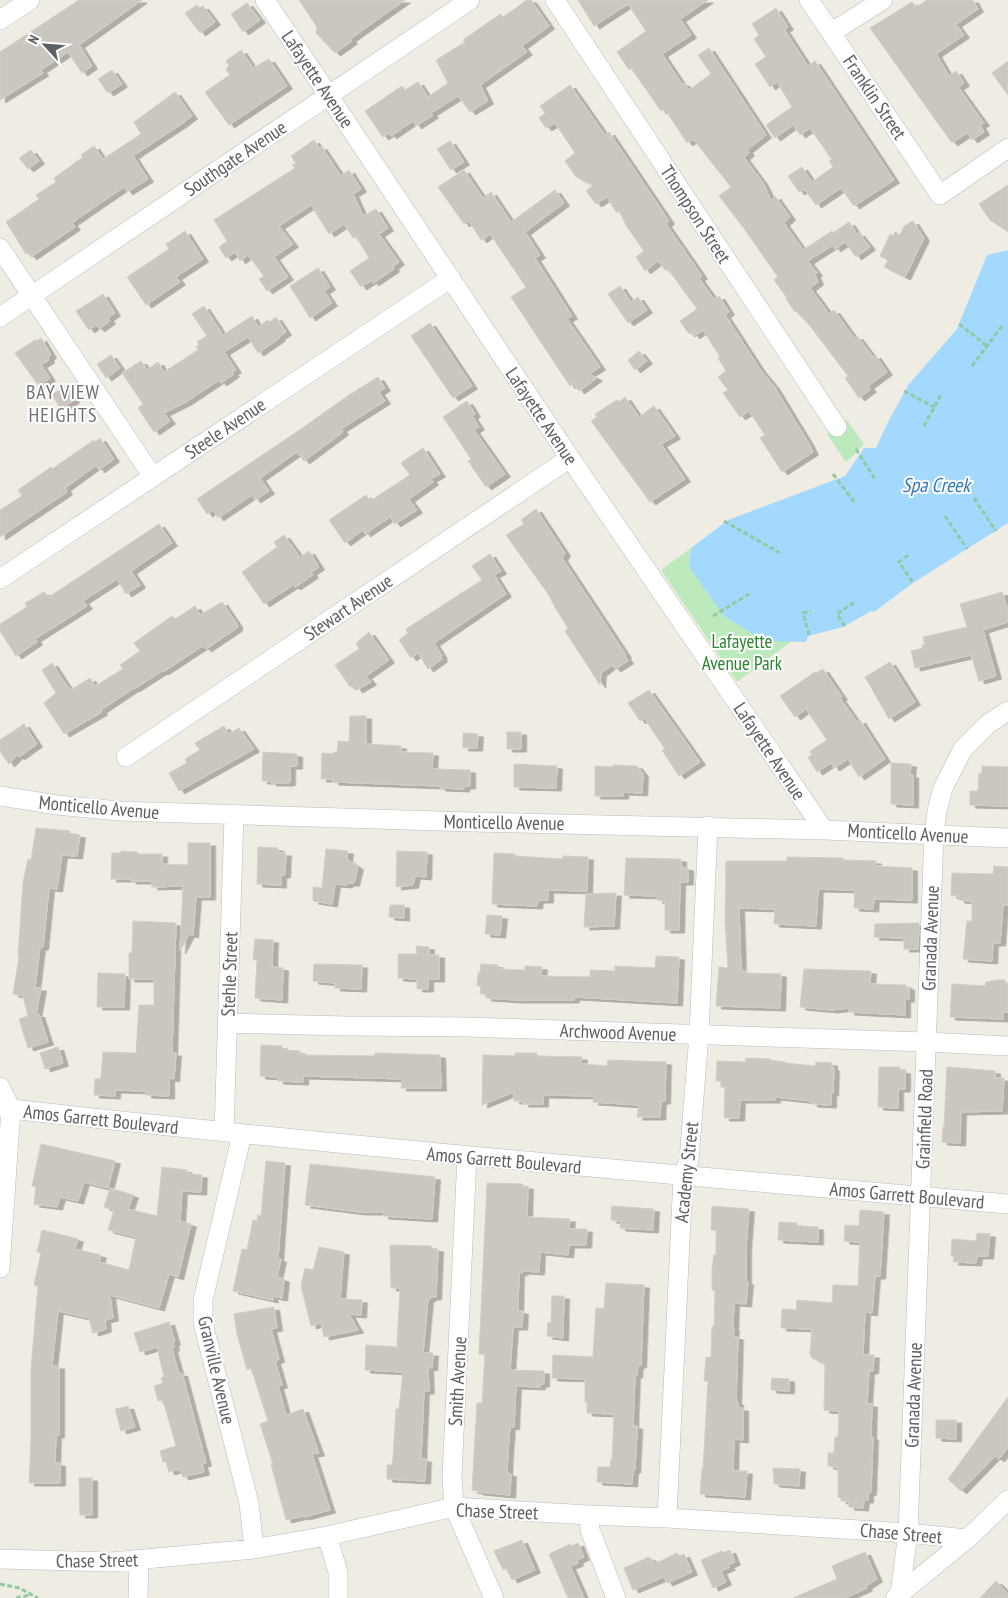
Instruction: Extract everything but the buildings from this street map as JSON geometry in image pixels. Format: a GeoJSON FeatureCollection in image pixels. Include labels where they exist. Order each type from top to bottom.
{"type":"FeatureCollection","features":[{"type":"Feature","properties":{"kind":"street"},"geometry":{"type":"LineString","coordinates":[[0,20],[30,0]]}},
{"type":"Feature","properties":{"kind":"street","name":"Lafayette Avenue"},"geometry":{"type":"LineString","coordinates":[[265,0],[570,458],[824,830]]}},
{"type":"Feature","properties":{"kind":"street","name":"Southgate Avenue"},"geometry":{"type":"LineString","coordinates":[[0,317],[470,0]]}},
{"type":"Feature","properties":{"kind":"street","name":"Thompson Street"},"geometry":{"type":"LineString","coordinates":[[555,0],[837,427]]}},
{"type":"Feature","properties":{"kind":"street","name":"Franklin Street"},"geometry":{"type":"LineString","coordinates":[[809,0],[940,195],[1008,148]]}},
{"type":"Feature","properties":{"kind":"street"},"geometry":{"type":"LineString","coordinates":[[832,32],[883,0]]}},
{"type":"Feature","properties":{"kind":"street"},"geometry":{"type":"LineString","coordinates":[[0,248],[153,477]]}},
{"type":"Feature","properties":{"kind":"street","name":"Steele Avenue"},"geometry":{"type":"LineString","coordinates":[[0,580],[451,278]]}},
{"type":"Feature","properties":{"kind":"street","name":"Stewart Avenue"},"geometry":{"type":"LineString","coordinates":[[126,757],[570,458]]}},
{"type":"Feature","properties":{"kind":"street","name":"Granada Avenue"},"geometry":{"type":"LineString","coordinates":[[926,1042],[934,834],[937,811],[943,788],[963,749],[988,724],[1008,711]]}},
{"type":"Feature","properties":{"kind":"street","name":"Monticello Avenue"},"geometry":{"type":"LineString","coordinates":[[0,796],[57,805],[119,811],[472,822],[708,826],[1008,838]]}},
{"type":"Feature","properties":{"kind":"street","name":"Stehle Street"},"geometry":{"type":"LineString","coordinates":[[233,1133],[227,1023],[234,815]]}},
{"type":"Feature","properties":{"kind":"street","name":"Academy Street"},"geometry":{"type":"LineString","coordinates":[[667,1518],[683,1176],[689,1160],[699,1034],[708,826]]}},
{"type":"Feature","properties":{"kind":"street","name":"Archwood Avenue"},"geometry":{"type":"LineString","coordinates":[[227,1023],[466,1027],[1008,1046]]}},
{"type":"Feature","properties":{"kind":"street","name":"Grainfield Road"},"geometry":{"type":"LineString","coordinates":[[921,1196],[926,1042]]}},
{"type":"Feature","properties":{"kind":"street"},"geometry":{"type":"LineString","coordinates":[[0,1086],[5,1108],[0,1268]]}},
{"type":"Feature","properties":{"kind":"street","name":"Amos Garrett Boulevard"},"geometry":{"type":"LineString","coordinates":[[5,1108],[466,1156],[1008,1204]]}},
{"type":"Feature","properties":{"kind":"street","name":"Granville Avenue"},"geometry":{"type":"LineString","coordinates":[[233,1133],[203,1300],[203,1323],[249,1503],[254,1549]]}},
{"type":"Feature","properties":{"kind":"street","name":"Smith Avenue"},"geometry":{"type":"LineString","coordinates":[[466,1156],[452,1478],[454,1507],[494,1598]]}},
{"type":"Feature","properties":{"kind":"street","name":"Granada Avenue"},"geometry":{"type":"LineString","coordinates":[[897,1596],[908,1533],[921,1196]]}},
{"type":"Feature","properties":{"kind":"street"},"geometry":{"type":"LineString","coordinates":[[897,1596],[967,1539],[1008,1500]]}},
{"type":"Feature","properties":{"kind":"street","name":"Chase Street"},"geometry":{"type":"LineString","coordinates":[[0,1559],[112,1562],[254,1549],[328,1536],[454,1507],[908,1533],[967,1539]]}},
{"type":"Feature","properties":{"kind":"street"},"geometry":{"type":"LineString","coordinates":[[589,1516],[590,1530],[616,1598]]}},
{"type":"Feature","properties":{"kind":"street"},"geometry":{"type":"LineString","coordinates":[[328,1536],[338,1572],[338,1598]]}},
{"type":"Feature","properties":{"kind":"street"},"geometry":{"type":"LineString","coordinates":[[138,1598],[139,1560]]}},
{"type":"Feature","properties":{"kind":"path"},"geometry":{"type":"LineString","coordinates":[[959,324],[987,346]]}},
{"type":"Feature","properties":{"kind":"path"},"geometry":{"type":"LineString","coordinates":[[972,366],[1002,326]]}},
{"type":"Feature","properties":{"kind":"path"},"geometry":{"type":"LineString","coordinates":[[904,391],[934,408]]}},
{"type":"Feature","properties":{"kind":"path"},"geometry":{"type":"LineString","coordinates":[[924,426],[942,393]]}},
{"type":"Feature","properties":{"kind":"path"},"geometry":{"type":"LineString","coordinates":[[856,449],[875,479]]}},
{"type":"Feature","properties":{"kind":"path"},"geometry":{"type":"LineString","coordinates":[[833,474],[855,503]]}},
{"type":"Feature","properties":{"kind":"path"},"geometry":{"type":"LineString","coordinates":[[974,498],[996,531]]}},
{"type":"Feature","properties":{"kind":"path"},"geometry":{"type":"LineString","coordinates":[[945,516],[967,549]]}},
{"type":"Feature","properties":{"kind":"path"},"geometry":{"type":"LineString","coordinates":[[724,521],[780,553]]}},
{"type":"Feature","properties":{"kind":"path"},"geometry":{"type":"LineString","coordinates":[[908,555],[899,562],[913,583]]}},
{"type":"Feature","properties":{"kind":"path"},"geometry":{"type":"LineString","coordinates":[[713,616],[751,593]]}},
{"type":"Feature","properties":{"kind":"path"},"geometry":{"type":"LineString","coordinates":[[845,626],[838,614],[855,602]]}},
{"type":"Feature","properties":{"kind":"path"},"geometry":{"type":"LineString","coordinates":[[809,635],[803,613],[811,611]]}},
{"type":"Feature","properties":{"kind":"path"},"geometry":{"type":"LineString","coordinates":[[0,1584],[18,1588],[38,1598]]}},
{"type":"Feature","properties":{"kind":"path"},"geometry":{"type":"LineString","coordinates":[[16,1598],[32,1595]]}},
{"type":"Feature","properties":{"kind":"green space"},"geometry":{"type":"Polygon","coordinates":[[[847,420],[864,444],[849,460],[845,461],[827,434],[847,420]]]}},
{"type":"Feature","properties":{"kind":"green space","name":"Lafayette Avenue Park"},"geometry":{"type":"Polygon","coordinates":[[[691,548],[689,567],[764,641],[792,641],[737,682],[661,570],[691,548]]]}},
{"type":"Feature","properties":{"kind":"water","name":"Spa Creek"},"geometry":{"type":"Polygon","coordinates":[[[1008,250],[1008,523],[913,583],[874,612],[871,611],[843,627],[808,636],[806,642],[764,641],[724,616],[689,567],[691,548],[728,520],[845,476],[864,448],[876,448],[909,384],[957,329],[987,255],[1008,250]]]}},
{"type":"Feature","properties":{"kind":"district","name":"BAY VIEW HEIGHTS"},"geometry":{"type":"Point","coordinates":[63,404]}}]}
